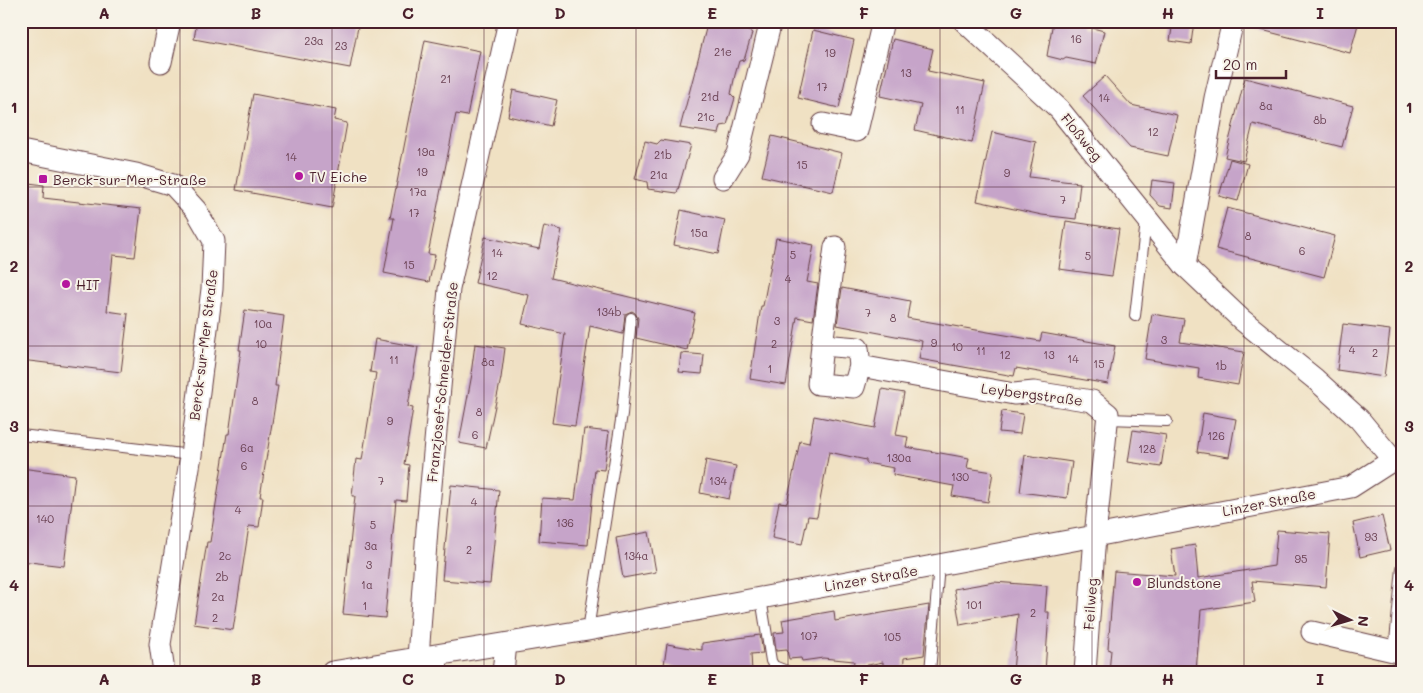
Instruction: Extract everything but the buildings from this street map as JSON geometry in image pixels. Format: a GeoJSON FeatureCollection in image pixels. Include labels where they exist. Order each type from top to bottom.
{"type":"FeatureCollection","features":[{"type":"Feature","properties":{"kind":"street"},"geometry":{"type":"LineString","coordinates":[[161,62],[170,21]]}},
{"type":"Feature","properties":{"kind":"street","name":"Franzjosef-Schneider-Straße"},"geometry":{"type":"LineString","coordinates":[[418,658],[427,529],[450,289],[510,21]]}},
{"type":"Feature","properties":{"kind":"street"},"geometry":{"type":"LineString","coordinates":[[723,178],[738,154],[771,21]]}},
{"type":"Feature","properties":{"kind":"street"},"geometry":{"type":"LineString","coordinates":[[823,124],[856,131],[884,21]]}},
{"type":"Feature","properties":{"kind":"street","name":"Floßweg"},"geometry":{"type":"LineString","coordinates":[[964,21],[1060,110],[1184,266],[1242,320],[1359,419],[1397,460]]}},
{"type":"Feature","properties":{"kind":"street"},"geometry":{"type":"LineString","coordinates":[[1184,266],[1216,98],[1233,21]]}},
{"type":"Feature","properties":{"kind":"street","name":"Berck-sur-Mer Straße"},"geometry":{"type":"LineString","coordinates":[[21,151],[136,174],[173,185],[196,210],[214,241],[212,289],[191,454],[160,644],[164,672]]}},
{"type":"Feature","properties":{"kind":"street"},"geometry":{"type":"LineString","coordinates":[[822,345],[858,348],[860,366],[854,387],[818,384],[822,345],[835,247]]}},
{"type":"Feature","properties":{"kind":"street","name":"Leybergstraße"},"geometry":{"type":"LineString","coordinates":[[860,366],[1014,394],[1034,392],[1092,401],[1108,414],[1108,419]]}},
{"type":"Feature","properties":{"kind":"street"},"geometry":{"type":"LineString","coordinates":[[1095,536],[1108,419]]}},
{"type":"Feature","properties":{"kind":"street","name":"Linzer Straße"},"geometry":{"type":"LineString","coordinates":[[332,672],[418,658],[442,663],[506,644],[1095,536],[1351,486],[1397,460]]}},
{"type":"Feature","properties":{"kind":"street","name":"Feilweg"},"geometry":{"type":"LineString","coordinates":[[1085,672],[1095,536]]}},
{"type":"Feature","properties":{"kind":"street"},"geometry":{"type":"LineString","coordinates":[[1312,632],[1398,653]]}},
{"type":"Feature","properties":{"kind":"street"},"geometry":{"type":"LineString","coordinates":[[503,672],[506,644]]}},
{"type":"Feature","properties":{"kind":"lane"},"geometry":{"type":"LineString","coordinates":[[1135,316],[1146,217]]}},
{"type":"Feature","properties":{"kind":"lane"},"geometry":{"type":"LineString","coordinates":[[588,630],[622,414],[631,318]]}},
{"type":"Feature","properties":{"kind":"lane"},"geometry":{"type":"LineString","coordinates":[[1108,419],[1167,421]]}},
{"type":"Feature","properties":{"kind":"lane"},"geometry":{"type":"LineString","coordinates":[[21,435],[191,454]]}},
{"type":"Feature","properties":{"kind":"lane"},"geometry":{"type":"LineString","coordinates":[[930,672],[939,565]]}},
{"type":"Feature","properties":{"kind":"lane"},"geometry":{"type":"LineString","coordinates":[[1398,653],[1402,568]]}},
{"type":"Feature","properties":{"kind":"lane"},"geometry":{"type":"LineString","coordinates":[[762,598],[771,661],[774,669],[789,672]]}},
{"type":"Feature","properties":{"kind":"place","name":"TV Eiche"},"geometry":{"type":"Point","coordinates":[299,176]}},
{"type":"Feature","properties":{"kind":"place","name":"Berck-sur-Mer-Straße"},"geometry":{"type":"Point","coordinates":[43,179]}},
{"type":"Feature","properties":{"kind":"place","name":"HIT"},"geometry":{"type":"Point","coordinates":[66,284]}},
{"type":"Feature","properties":{"kind":"place","name":"Blundstone"},"geometry":{"type":"Point","coordinates":[1137,582]}}]}
